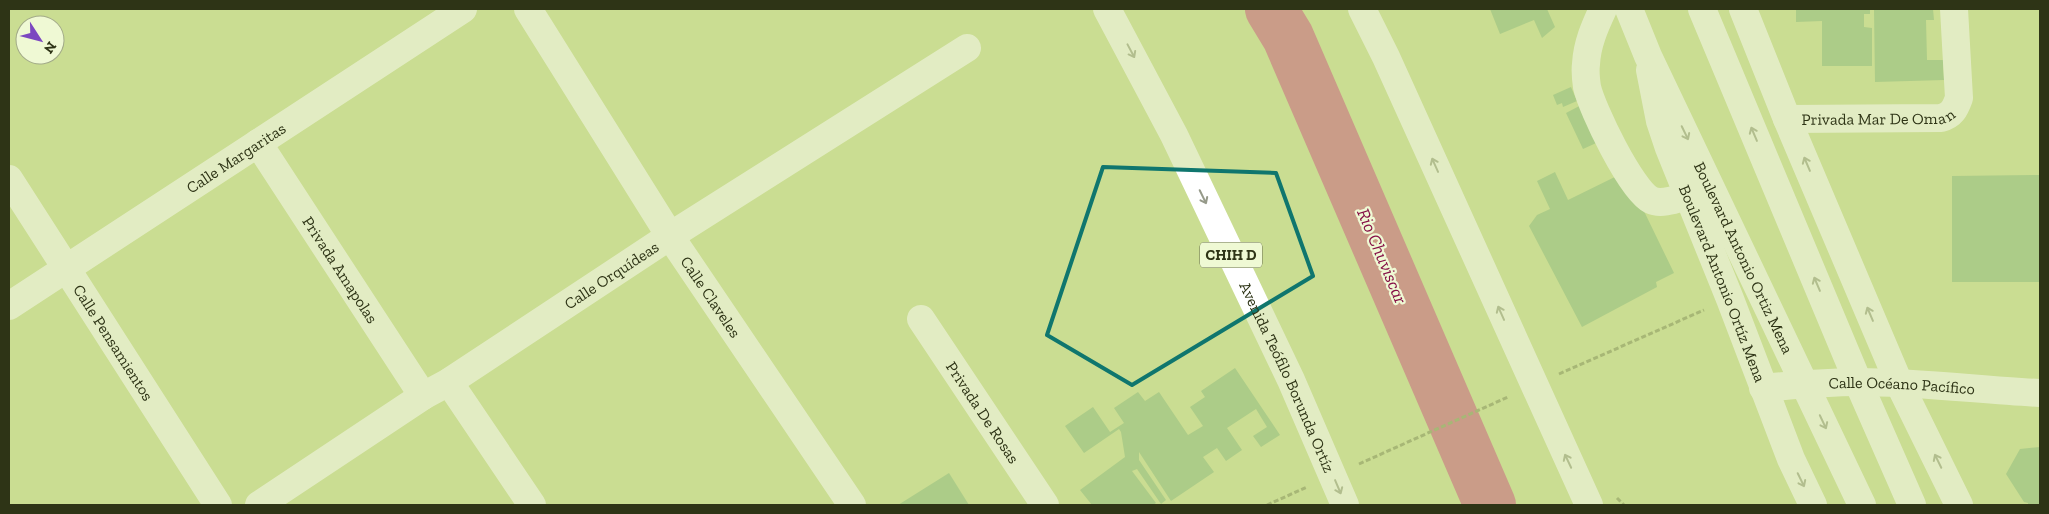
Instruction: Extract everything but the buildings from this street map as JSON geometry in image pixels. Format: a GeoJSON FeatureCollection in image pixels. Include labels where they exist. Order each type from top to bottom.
{"type":"FeatureCollection","features":[{"type":"Feature","properties":{"kind":"street","name":"Calle Margaritas"},"geometry":{"type":"LineString","coordinates":[[9,306],[463,9]]}},
{"type":"Feature","properties":{"kind":"street","name":"Calle Claveles"},"geometry":{"type":"LineString","coordinates":[[528,9],[670,236],[852,505]]}},
{"type":"Feature","properties":{"kind":"street","name":"Avenida Teófilo Borunda Ortíz"},"geometry":{"type":"LineString","coordinates":[[1107,9],[1174,135],[1292,380],[1345,505]]}},
{"type":"Feature","properties":{"kind":"street"},"geometry":{"type":"LineString","coordinates":[[1362,9],[1390,66],[1589,505]]}},
{"type":"Feature","properties":{"kind":"street"},"geometry":{"type":"LineString","coordinates":[[1603,9],[1588,46],[1586,65],[1588,87],[1602,125],[1633,183],[1642,194],[1652,201],[1665,202],[1688,196]]}},
{"type":"Feature","properties":{"kind":"street","name":"Boulevard Antonio Ortiz Mena"},"geometry":{"type":"LineString","coordinates":[[1629,9],[1648,56],[1862,505]]}},
{"type":"Feature","properties":{"kind":"street"},"geometry":{"type":"LineString","coordinates":[[1702,9],[1858,382],[1912,505]]}},
{"type":"Feature","properties":{"kind":"street"},"geometry":{"type":"LineString","coordinates":[[1743,9],[1899,383],[1959,505]]}},
{"type":"Feature","properties":{"kind":"street","name":"Privada Mar De Oman"},"geometry":{"type":"LineString","coordinates":[[1788,119],[1941,118],[1950,116],[1956,108],[1959,98],[1954,9]]}},
{"type":"Feature","properties":{"kind":"street","name":"Calle Orquídeas"},"geometry":{"type":"LineString","coordinates":[[259,505],[670,236],[967,48]]}},
{"type":"Feature","properties":{"kind":"street","name":"Boulevard Antonio Ortíz Mena"},"geometry":{"type":"LineString","coordinates":[[1648,56],[1660,121],[1791,459],[1813,505]]}},
{"type":"Feature","properties":{"kind":"street","name":"Privada Amapolas"},"geometry":{"type":"LineString","coordinates":[[258,143],[423,396]]}},
{"type":"Feature","properties":{"kind":"street","name":"Calle Pensamientos"},"geometry":{"type":"LineString","coordinates":[[9,179],[218,505]]}},
{"type":"Feature","properties":{"kind":"street","name":"Privada De Rosas"},"geometry":{"type":"LineString","coordinates":[[921,319],[1045,505]]}},
{"type":"Feature","properties":{"kind":"street"},"geometry":{"type":"LineString","coordinates":[[448,382],[532,505]]}},
{"type":"Feature","properties":{"kind":"street","name":"Calle Océano Pacífico"},"geometry":{"type":"LineString","coordinates":[[1763,388],[1858,382],[2040,393]]}},
{"type":"Feature","properties":{"kind":"path"},"geometry":{"type":"LineString","coordinates":[[1554,376],[1730,299]]}},
{"type":"Feature","properties":{"kind":"path"},"geometry":{"type":"LineString","coordinates":[[1357,465],[1509,396]]}},
{"type":"Feature","properties":{"kind":"path"},"geometry":{"type":"LineString","coordinates":[[1267,505],[1312,485]]}},
{"type":"Feature","properties":{"kind":"highlighted area"},"geometry":{"type":"Polygon","coordinates":[[[1103,167],[1276,173],[1313,276],[1132,385],[1047,335],[1103,167]]]}},
{"type":"Feature","properties":{"kind":"waterway","name":"Rio Chuviscar"},"geometry":{"type":"LineString","coordinates":[[1271,9],[1288,37],[1490,505]]}}]}
